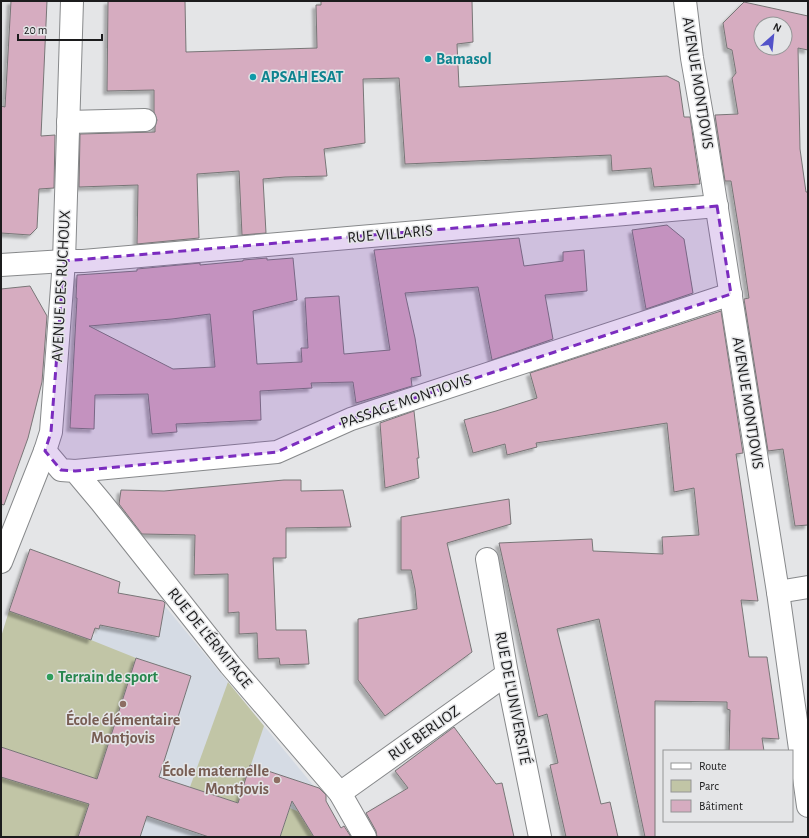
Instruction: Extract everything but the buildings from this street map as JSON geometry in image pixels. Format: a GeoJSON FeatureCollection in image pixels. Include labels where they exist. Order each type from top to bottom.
{"type":"FeatureCollection","features":[{"type":"Feature","properties":{"kind":"street","name":"AVENUE DES RUCHOUX"},"geometry":{"type":"LineString","coordinates":[[1,562],[45,451],[51,432],[64,260],[72,1]]}},
{"type":"Feature","properties":{"kind":"street","name":"AVENUE MONTJOVIS"},"geometry":{"type":"LineString","coordinates":[[685,1],[692,58],[704,120],[778,592],[808,806]]}},
{"type":"Feature","properties":{"kind":"street"},"geometry":{"type":"LineString","coordinates":[[68,122],[145,120]]}},
{"type":"Feature","properties":{"kind":"street","name":"RUE VILLARIS"},"geometry":{"type":"LineString","coordinates":[[1,265],[64,260],[83,261],[717,206]]}},
{"type":"Feature","properties":{"kind":"street","name":"PASSAGE MONTJOVIS"},"geometry":{"type":"LineString","coordinates":[[75,471],[277,452],[351,419],[731,294]]}},
{"type":"Feature","properties":{"kind":"street"},"geometry":{"type":"LineString","coordinates":[[45,451],[61,470],[75,471]]}},
{"type":"Feature","properties":{"kind":"street","name":"RUE DE L'ÉRMITAGE"},"geometry":{"type":"LineString","coordinates":[[75,471],[230,665],[340,793],[365,837]]}},
{"type":"Feature","properties":{"kind":"street","name":"RUE DE L'UNIVERSITÉ"},"geometry":{"type":"LineString","coordinates":[[487,559],[507,674],[540,837]]}},
{"type":"Feature","properties":{"kind":"street"},"geometry":{"type":"LineString","coordinates":[[778,592],[808,587]]}},
{"type":"Feature","properties":{"kind":"street","name":"RUE BERLIOZ"},"geometry":{"type":"LineString","coordinates":[[340,793],[507,674]]}},
{"type":"Feature","properties":{"kind":"highlighted area"},"geometry":{"type":"Polygon","coordinates":[[[717,206],[731,294],[351,419],[277,452],[75,471],[61,470],[45,451],[51,432],[64,261],[717,206]]]}},
{"type":"Feature","properties":{"kind":"shaded area","name":"École élémentaire Montjovis"},"geometry":{"type":"Polygon","coordinates":[[[164,605],[322,796],[347,837],[1,837],[1,637],[9,611],[91,640],[100,625],[159,637],[164,605]]]}},
{"type":"Feature","properties":{"kind":"green space"},"geometry":{"type":"Polygon","coordinates":[[[9,611],[91,640],[136,658],[78,837],[1,837],[1,777],[58,795],[67,769],[1,747],[1,637],[9,611]]]}},
{"type":"Feature","properties":{"kind":"green space"},"geometry":{"type":"Polygon","coordinates":[[[228,682],[264,726],[238,803],[190,787],[228,682]]]}},
{"type":"Feature","properties":{"kind":"green space"},"geometry":{"type":"Polygon","coordinates":[[[290,808],[299,812],[314,837],[280,837],[290,808]]]}},
{"type":"Feature","properties":{"kind":"place","name":"Bamasol"},"geometry":{"type":"Point","coordinates":[428,59]}},
{"type":"Feature","properties":{"kind":"place","name":"APSAH ESAT"},"geometry":{"type":"Point","coordinates":[253,77]}},
{"type":"Feature","properties":{"kind":"place","name":"Terrain de sport"},"geometry":{"type":"Point","coordinates":[50,677]}},
{"type":"Feature","properties":{"kind":"place","name":"École élémentaire Montjovis"},"geometry":{"type":"Point","coordinates":[123,704]}},
{"type":"Feature","properties":{"kind":"place","name":"École maternelle Montjovis"},"geometry":{"type":"Point","coordinates":[277,780]}}]}
